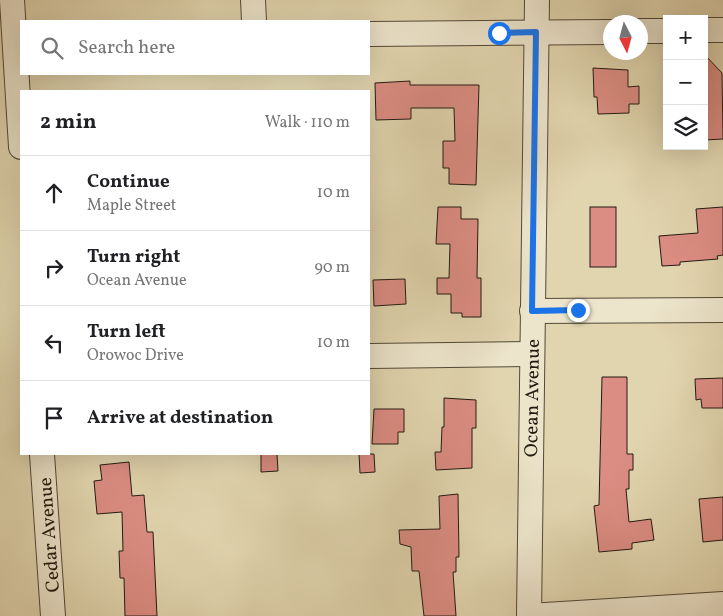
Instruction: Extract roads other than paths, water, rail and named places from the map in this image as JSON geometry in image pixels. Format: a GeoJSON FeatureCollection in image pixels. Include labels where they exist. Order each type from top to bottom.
{"type":"FeatureCollection","features":[{"type":"Feature","properties":{"kind":"street"},"geometry":{"type":"LineString","coordinates":[[12,0],[12,36],[20,135]]}},
{"type":"Feature","properties":{"kind":"street"},"geometry":{"type":"LineString","coordinates":[[252,0],[254,20]]}},
{"type":"Feature","properties":{"kind":"street","name":"Ocean Avenue"},"geometry":{"type":"LineString","coordinates":[[529,616],[537,0]]}},
{"type":"Feature","properties":{"kind":"street"},"geometry":{"type":"LineString","coordinates":[[708,30],[723,30]]}},
{"type":"Feature","properties":{"kind":"street"},"geometry":{"type":"LineString","coordinates":[[648,31],[663,31]]}},
{"type":"Feature","properties":{"kind":"street"},"geometry":{"type":"LineString","coordinates":[[370,34],[603,32]]}},
{"type":"Feature","properties":{"kind":"street"},"geometry":{"type":"LineString","coordinates":[[532,311],[723,310]]}},
{"type":"Feature","properties":{"kind":"street"},"geometry":{"type":"LineString","coordinates":[[370,356],[531,354]]}},
{"type":"Feature","properties":{"kind":"street","name":"Cedar Avenue"},"geometry":{"type":"LineString","coordinates":[[42,455],[53,616]]}},
{"type":"Feature","properties":{"kind":"street"},"geometry":{"type":"LineString","coordinates":[[529,616],[723,604]]}}]}
